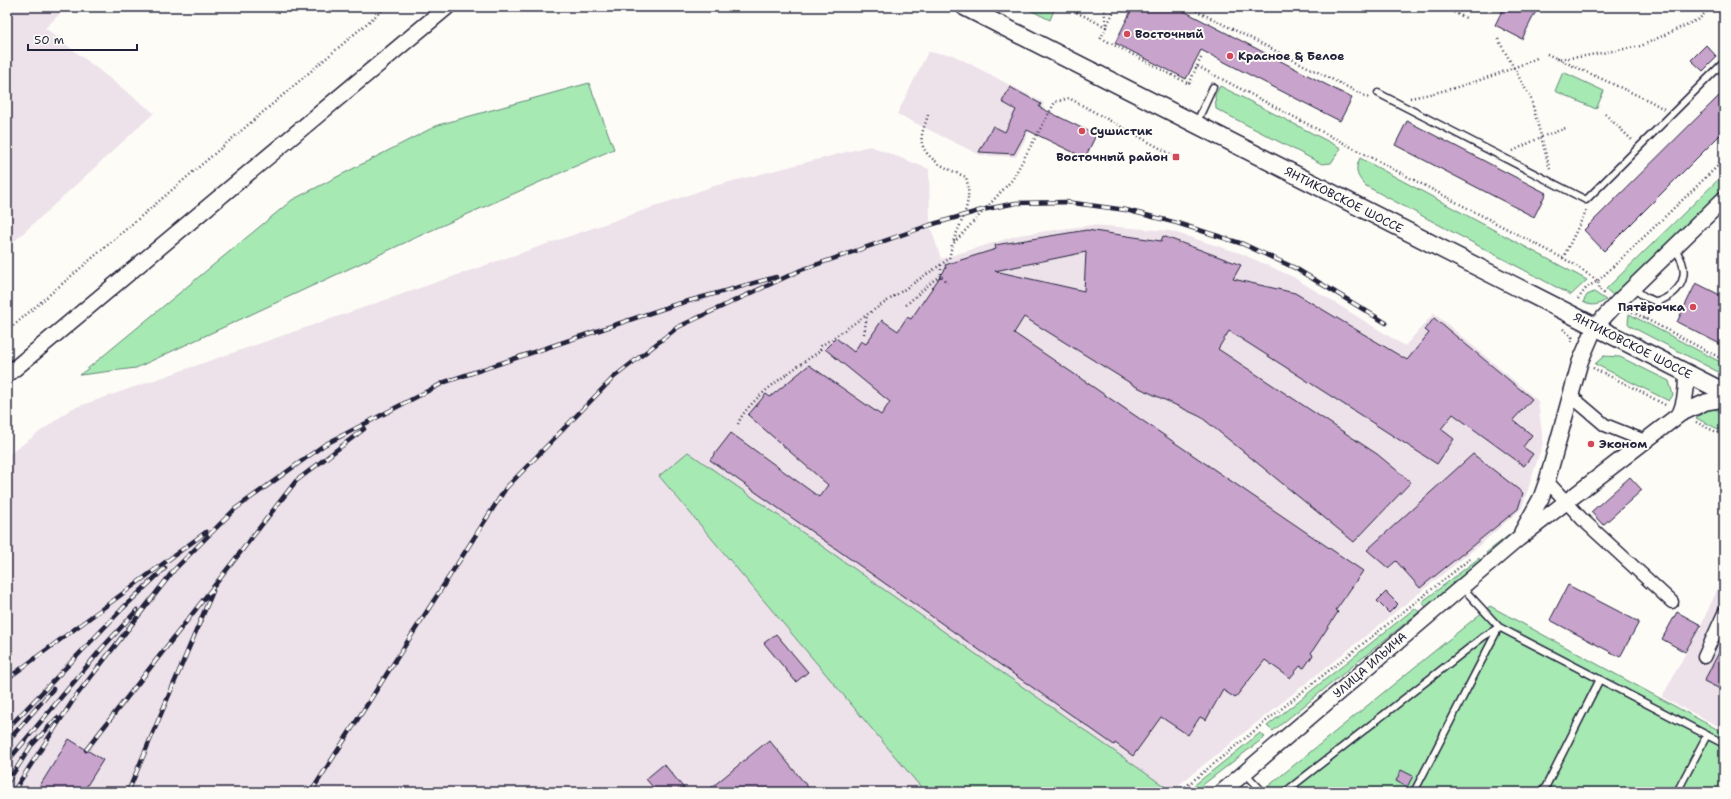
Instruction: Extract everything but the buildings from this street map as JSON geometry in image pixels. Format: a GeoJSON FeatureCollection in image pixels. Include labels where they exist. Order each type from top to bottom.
{"type":"FeatureCollection","features":[{"type":"Feature","properties":{"kind":"main road","name":"ЯНТИКОВСКОЕ ШОССЕ"},"geometry":{"type":"LineString","coordinates":[[965,7],[1724,392]]}},
{"type":"Feature","properties":{"kind":"street"},"geometry":{"type":"LineString","coordinates":[[7,375],[447,7]]}},
{"type":"Feature","properties":{"kind":"street","name":"УЛИЦА ИЛЬИЧА"},"geometry":{"type":"LineString","coordinates":[[1518,539],[1530,519],[1547,482],[1572,396],[1580,362],[1595,327],[1616,304],[1724,199]]}},
{"type":"Feature","properties":{"kind":"street"},"geometry":{"type":"LineString","coordinates":[[1680,414],[1685,402],[1687,389],[1686,373]]}},
{"type":"Feature","properties":{"kind":"street"},"geometry":{"type":"LineString","coordinates":[[1572,396],[1605,425],[1645,441]]}},
{"type":"Feature","properties":{"kind":"street","name":"УЛИЦА ИЛЬИЧА"},"geometry":{"type":"LineString","coordinates":[[1222,792],[1518,539],[1680,414],[1706,402],[1724,399]]}},
{"type":"Feature","properties":{"kind":"street"},"geometry":{"type":"LineString","coordinates":[[1547,482],[1567,501],[1582,519],[1672,602]]}},
{"type":"Feature","properties":{"kind":"street"},"geometry":{"type":"LineString","coordinates":[[1704,657],[1724,613]]}},
{"type":"Feature","properties":{"kind":"lane"},"geometry":{"type":"LineString","coordinates":[[1378,93],[1586,200],[1724,62]]}},
{"type":"Feature","properties":{"kind":"lane"},"geometry":{"type":"LineString","coordinates":[[1196,124],[1213,87]]}},
{"type":"Feature","properties":{"kind":"lane"},"geometry":{"type":"LineString","coordinates":[[1633,288],[1645,297],[1656,302],[1667,298],[1674,292],[1683,280],[1684,268],[1680,256],[1674,248]]}},
{"type":"Feature","properties":{"kind":"lane"},"geometry":{"type":"LineString","coordinates":[[1462,587],[1499,627],[1724,744]]}},
{"type":"Feature","properties":{"kind":"lane"},"geometry":{"type":"LineString","coordinates":[[1285,792],[1483,637],[1499,627]]}},
{"type":"Feature","properties":{"kind":"lane"},"geometry":{"type":"LineString","coordinates":[[1414,792],[1499,627]]}},
{"type":"Feature","properties":{"kind":"lane"},"geometry":{"type":"LineString","coordinates":[[1542,792],[1600,679]]}},
{"type":"Feature","properties":{"kind":"lane"},"geometry":{"type":"LineString","coordinates":[[1677,792],[1707,735]]}},
{"type":"Feature","properties":{"kind":"lane"},"geometry":{"type":"LineString","coordinates":[[1244,773],[1264,792]]}},
{"type":"Feature","properties":{"kind":"path"},"geometry":{"type":"LineString","coordinates":[[7,331],[386,7]]}},
{"type":"Feature","properties":{"kind":"path"},"geometry":{"type":"LineString","coordinates":[[1066,7],[1106,27]]}},
{"type":"Feature","properties":{"kind":"path"},"geometry":{"type":"LineString","coordinates":[[1104,7],[1106,27]]}},
{"type":"Feature","properties":{"kind":"path"},"geometry":{"type":"LineString","coordinates":[[1116,7],[1101,38],[1189,84],[1202,56]]}},
{"type":"Feature","properties":{"kind":"path"},"geometry":{"type":"LineString","coordinates":[[1443,7],[1468,19]]}},
{"type":"Feature","properties":{"kind":"path"},"geometry":{"type":"LineString","coordinates":[[1556,59],[1641,46],[1699,20],[1711,7]]}},
{"type":"Feature","properties":{"kind":"path"},"geometry":{"type":"LineString","coordinates":[[1498,39],[1531,100],[1554,183]]}},
{"type":"Feature","properties":{"kind":"path"},"geometry":{"type":"LineString","coordinates":[[1547,54],[1650,101],[1673,114]]}},
{"type":"Feature","properties":{"kind":"path"},"geometry":{"type":"LineString","coordinates":[[1393,101],[1435,94],[1483,79],[1537,58]]}},
{"type":"Feature","properties":{"kind":"path"},"geometry":{"type":"LineString","coordinates":[[1197,66],[1572,263],[1598,281],[1599,289],[1616,304],[1724,360]]}},
{"type":"Feature","properties":{"kind":"path"},"geometry":{"type":"LineString","coordinates":[[952,245],[1012,180],[1055,102],[1069,98],[1176,157]]}},
{"type":"Feature","properties":{"kind":"path"},"geometry":{"type":"LineString","coordinates":[[1605,114],[1639,147]]}},
{"type":"Feature","properties":{"kind":"path"},"geometry":{"type":"LineString","coordinates":[[738,424],[741,416],[754,400],[820,351],[821,346],[949,259],[952,245],[968,204],[970,189],[966,177],[954,172],[927,154],[922,143],[922,136],[928,115]]}},
{"type":"Feature","properties":{"kind":"path"},"geometry":{"type":"LineString","coordinates":[[1502,157],[1541,137],[1566,128]]}},
{"type":"Feature","properties":{"kind":"path"},"geometry":{"type":"LineString","coordinates":[[1578,299],[1587,287],[1598,281],[1724,160]]}},
{"type":"Feature","properties":{"kind":"path"},"geometry":{"type":"LineString","coordinates":[[941,265],[941,276],[947,283]]}},
{"type":"Feature","properties":{"kind":"path"},"geometry":{"type":"LineString","coordinates":[[906,305],[941,276]]}},
{"type":"Feature","properties":{"kind":"path"},"geometry":{"type":"LineString","coordinates":[[864,334],[867,315]]}},
{"type":"Feature","properties":{"kind":"path"},"geometry":{"type":"LineString","coordinates":[[1580,362],[1638,390],[1680,414],[1724,436]]}},
{"type":"Feature","properties":{"kind":"path"},"geometry":{"type":"LineString","coordinates":[[1179,792],[1313,683],[1474,556]]}},
{"type":"Feature","properties":{"kind":"shaded area"},"geometry":{"type":"Polygon","coordinates":[[[7,7],[67,7],[45,28],[154,113],[7,248],[7,7]]]}},
{"type":"Feature","properties":{"kind":"shaded area"},"geometry":{"type":"Polygon","coordinates":[[[928,52],[953,55],[1044,103],[1016,157],[980,155],[897,114],[928,52]]]}},
{"type":"Feature","properties":{"kind":"shaded area"},"geometry":{"type":"Polygon","coordinates":[[[870,146],[929,169],[930,225],[941,259],[1019,235],[1091,225],[1170,231],[1240,253],[1293,277],[1405,346],[1434,313],[1538,401],[1543,442],[1522,508],[1482,543],[1171,791],[688,452],[659,477],[925,792],[7,792],[7,456],[71,409],[714,186],[870,146]]]}},
{"type":"Feature","properties":{"kind":"shaded area"},"geometry":{"type":"Polygon","coordinates":[[[1724,575],[1724,729],[1662,697],[1701,625],[1724,575]]]}},
{"type":"Feature","properties":{"kind":"green space"},"geometry":{"type":"Polygon","coordinates":[[[1024,7],[1047,7],[1054,10],[1050,20],[1024,7]]]}},
{"type":"Feature","properties":{"kind":"green space"},"geometry":{"type":"Polygon","coordinates":[[[1563,72],[1604,91],[1596,109],[1555,91],[1563,72]]]}},
{"type":"Feature","properties":{"kind":"green space"},"geometry":{"type":"Polygon","coordinates":[[[589,83],[614,149],[430,231],[136,368],[80,375],[292,200],[438,125],[589,83]]]}},
{"type":"Feature","properties":{"kind":"green space"},"geometry":{"type":"Polygon","coordinates":[[[1220,86],[1341,148],[1331,163],[1322,164],[1216,109],[1215,95],[1220,86]]]}},
{"type":"Feature","properties":{"kind":"green space"},"geometry":{"type":"Polygon","coordinates":[[[1360,158],[1587,280],[1571,295],[1366,186],[1360,180],[1357,173],[1357,166],[1360,158]]]}},
{"type":"Feature","properties":{"kind":"green space"},"geometry":{"type":"Polygon","coordinates":[[[1724,174],[1724,190],[1616,293],[1613,295],[1606,289],[1724,174]]]}},
{"type":"Feature","properties":{"kind":"green space"},"geometry":{"type":"Polygon","coordinates":[[[1594,292],[1606,300],[1595,305],[1583,302],[1587,295],[1594,292]]]}},
{"type":"Feature","properties":{"kind":"green space"},"geometry":{"type":"Polygon","coordinates":[[[1629,314],[1724,364],[1724,375],[1630,326],[1628,323],[1629,314]]]}},
{"type":"Feature","properties":{"kind":"green space"},"geometry":{"type":"Polygon","coordinates":[[[1604,356],[1620,357],[1669,381],[1673,395],[1669,401],[1595,364],[1604,356]]]}},
{"type":"Feature","properties":{"kind":"green space"},"geometry":{"type":"Polygon","coordinates":[[[1710,408],[1724,412],[1724,432],[1696,418],[1710,408]]]}},
{"type":"Feature","properties":{"kind":"green space"},"geometry":{"type":"Polygon","coordinates":[[[688,452],[1171,791],[925,792],[659,476],[688,452]]]}},
{"type":"Feature","properties":{"kind":"green space"},"geometry":{"type":"Polygon","coordinates":[[[1530,512],[1517,533],[1489,557],[1486,553],[1513,532],[1530,512]]]}},
{"type":"Feature","properties":{"kind":"green space"},"geometry":{"type":"Polygon","coordinates":[[[1479,558],[1481,562],[1426,607],[1422,602],[1479,558]]]}},
{"type":"Feature","properties":{"kind":"green space"},"geometry":{"type":"Polygon","coordinates":[[[1490,606],[1724,733],[1724,792],[1261,792],[1490,606]]]}},
{"type":"Feature","properties":{"kind":"green space"},"geometry":{"type":"Polygon","coordinates":[[[1415,608],[1419,612],[1273,731],[1267,726],[1415,608]]]}},
{"type":"Feature","properties":{"kind":"green space"},"geometry":{"type":"Polygon","coordinates":[[[1260,733],[1265,737],[1196,790],[1192,787],[1260,733]]]}},
{"type":"Feature","properties":{"kind":"railway"},"geometry":{"type":"LineString","coordinates":[[311,792],[506,488],[614,377],[678,327],[801,270],[930,225],[982,210],[1016,203],[1066,202],[1126,210],[1177,223],[1243,244],[1295,268],[1386,323]]}},
{"type":"Feature","properties":{"kind":"railway"},"geometry":{"type":"LineString","coordinates":[[13,792],[76,696],[174,570],[235,509],[324,445],[445,382],[674,305],[776,277]]}},
{"type":"Feature","properties":{"kind":"railway"},"geometry":{"type":"LineString","coordinates":[[86,750],[296,481],[364,429]]}},
{"type":"Feature","properties":{"kind":"railway"},"geometry":{"type":"LineString","coordinates":[[7,679],[206,532]]}},
{"type":"Feature","properties":{"kind":"railway"},"geometry":{"type":"LineString","coordinates":[[7,729],[123,608],[165,568]]}},
{"type":"Feature","properties":{"kind":"railway"},"geometry":{"type":"LineString","coordinates":[[128,792],[213,591]]}},
{"type":"Feature","properties":{"kind":"railway"},"geometry":{"type":"LineString","coordinates":[[7,762],[103,647],[137,610]]}},
{"type":"Feature","properties":{"kind":"railway"},"geometry":{"type":"LineString","coordinates":[[7,742],[53,689]]}},
{"type":"Feature","properties":{"kind":"railway"},"geometry":{"type":"LineString","coordinates":[[7,783],[31,746],[57,718]]}},
{"type":"Feature","properties":{"kind":"place","name":"Восточный"},"geometry":{"type":"Point","coordinates":[1127,34]}},
{"type":"Feature","properties":{"kind":"place","name":"Красное & Белое"},"geometry":{"type":"Point","coordinates":[1230,56]}},
{"type":"Feature","properties":{"kind":"place","name":"Сушистик"},"geometry":{"type":"Point","coordinates":[1082,131]}},
{"type":"Feature","properties":{"kind":"place","name":"Восточный район"},"geometry":{"type":"Point","coordinates":[1176,157]}},
{"type":"Feature","properties":{"kind":"place","name":"Пятёрочка"},"geometry":{"type":"Point","coordinates":[1693,307]}},
{"type":"Feature","properties":{"kind":"place","name":"Эконом"},"geometry":{"type":"Point","coordinates":[1591,444]}}]}
